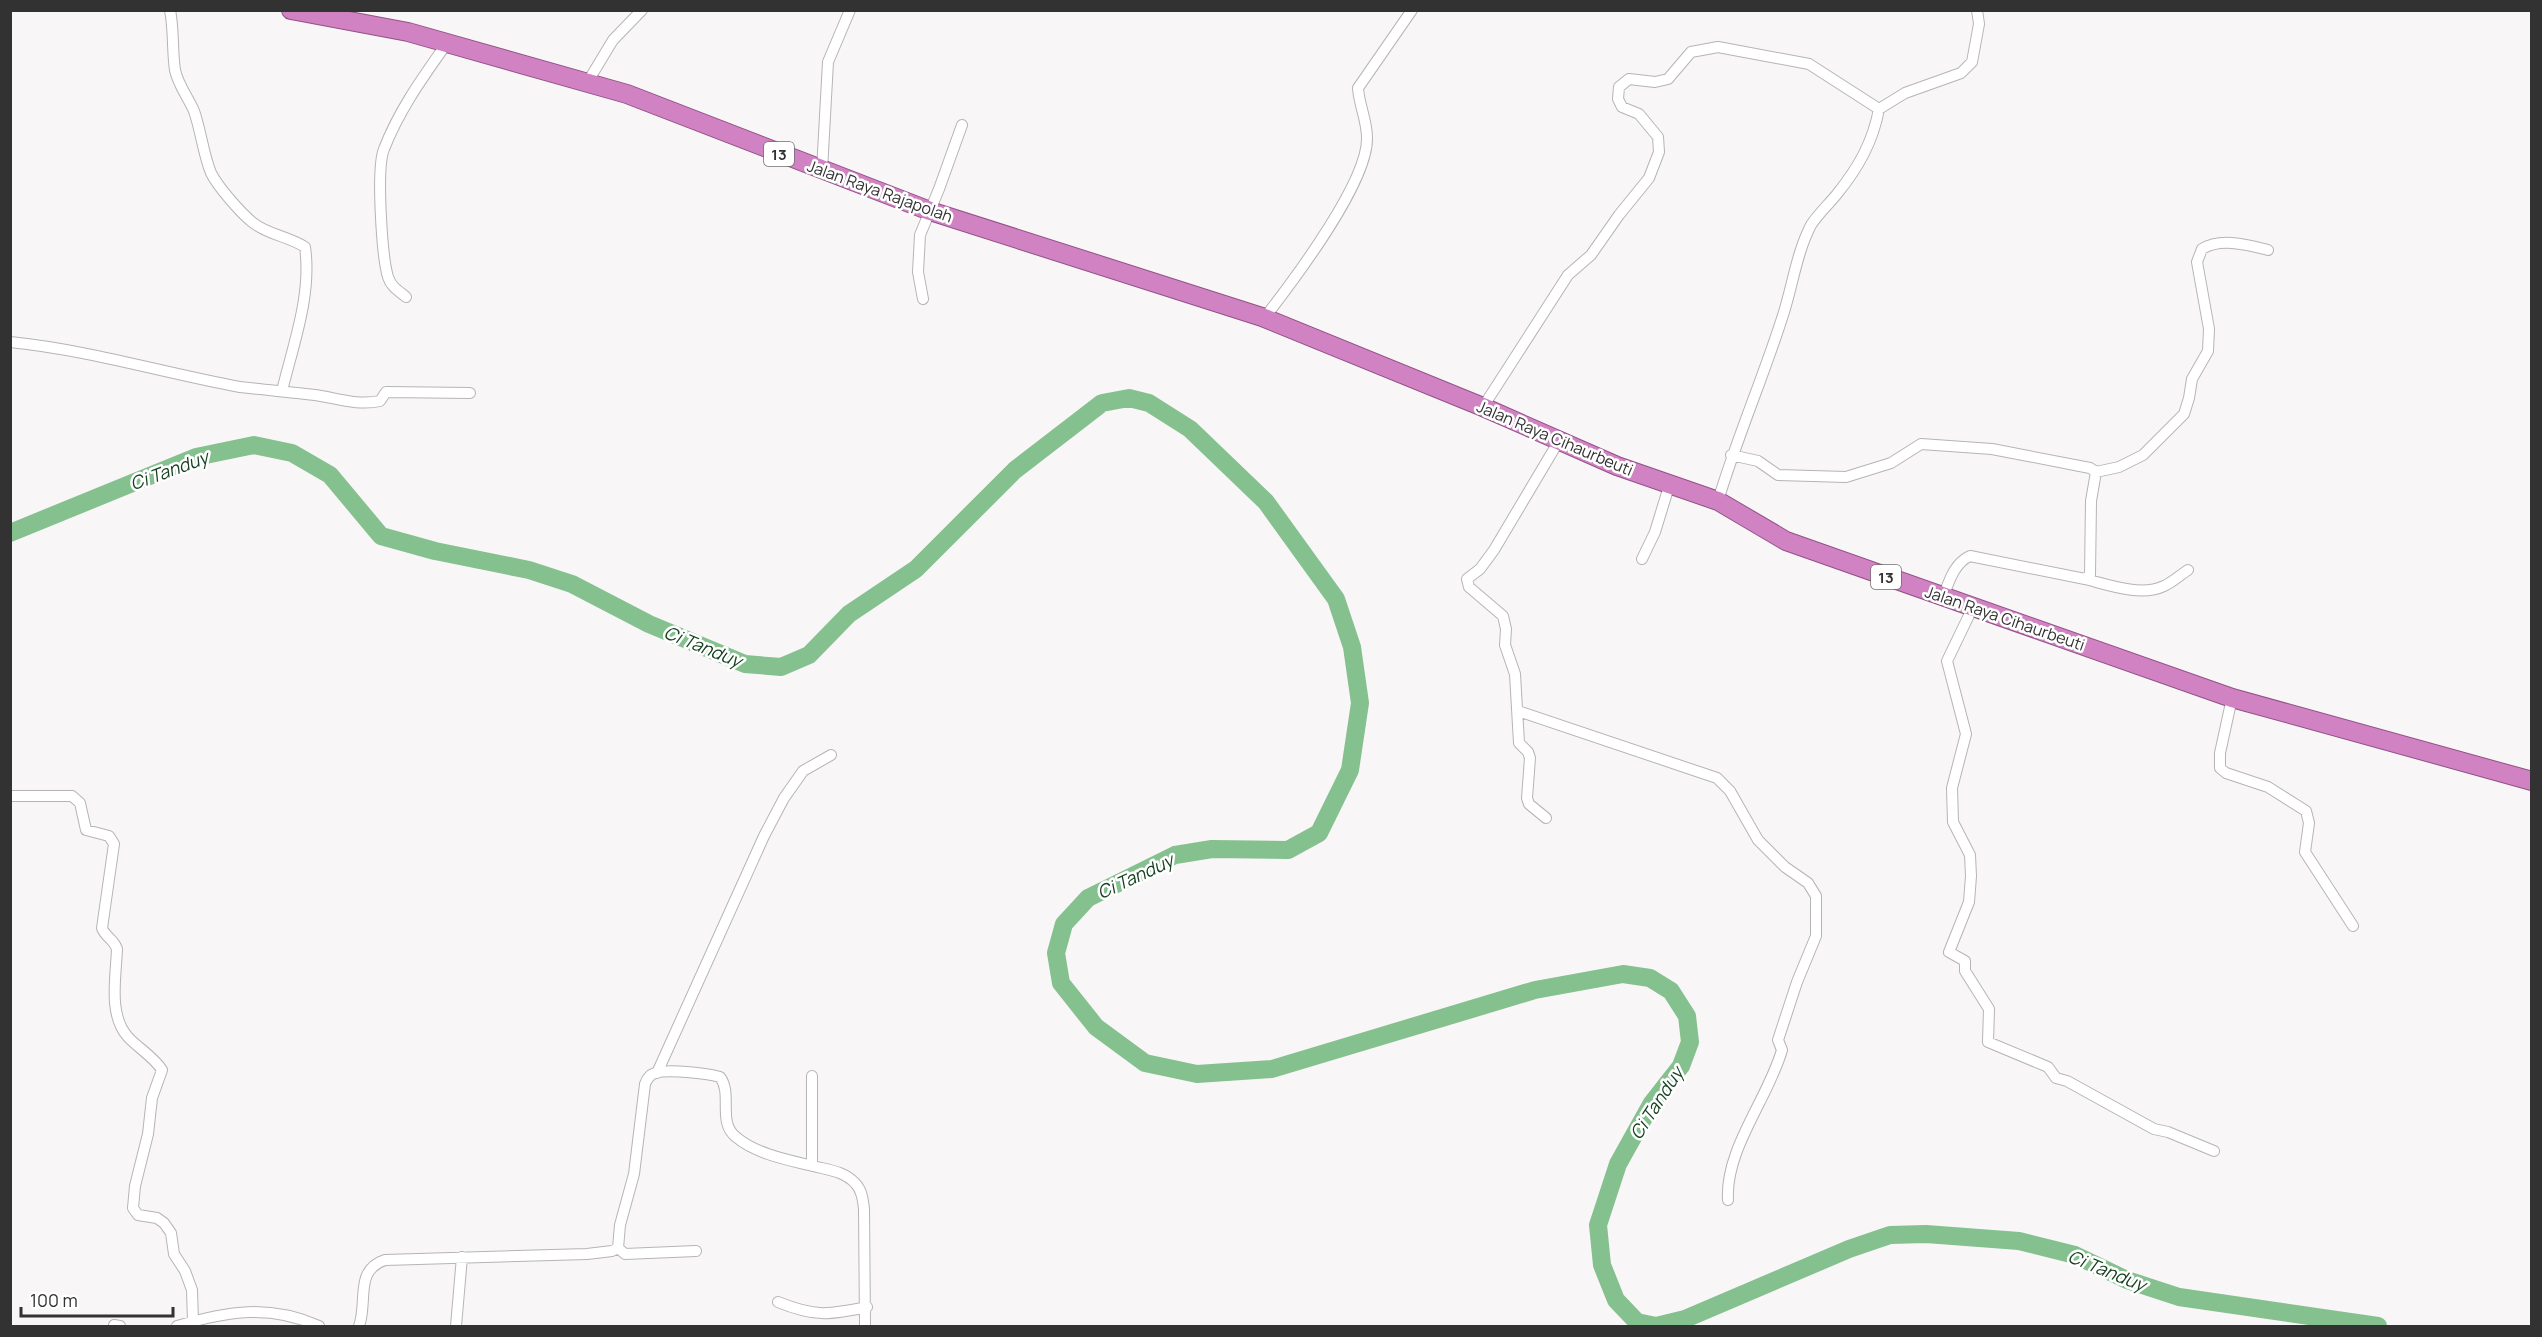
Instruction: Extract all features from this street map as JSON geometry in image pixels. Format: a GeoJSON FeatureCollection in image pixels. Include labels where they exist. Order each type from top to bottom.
{"type":"FeatureCollection","features":[{"type":"Feature","properties":{"kind":"highway","name":"Jalan Raya Rajapolah"},"geometry":{"type":"LineString","coordinates":[[291,10],[334,14],[408,32],[627,94],[931,211],[1262,317]]}},
{"type":"Feature","properties":{"kind":"highway","name":"Jalan Raya Cihaurbeuti"},"geometry":{"type":"LineString","coordinates":[[1262,317],[1483,407],[1617,466],[1718,501],[1786,541],[2232,698],[2532,781]]}},
{"type":"Feature","properties":{"kind":"street"},"geometry":{"type":"LineString","coordinates":[[170,10],[175,69],[200,128],[208,163],[217,183],[250,221],[275,235],[294,240],[305,247],[307,260],[302,309],[282,391]]}},
{"type":"Feature","properties":{"kind":"street"},"geometry":{"type":"LineString","coordinates":[[588,83],[613,40],[642,10]]}},
{"type":"Feature","properties":{"kind":"street"},"geometry":{"type":"LineString","coordinates":[[822,170],[828,62],[850,10]]}},
{"type":"Feature","properties":{"kind":"street"},"geometry":{"type":"LineString","coordinates":[[1262,317],[1269,312],[1301,270],[1346,198],[1365,155],[1367,138],[1358,88],[1412,10]]}},
{"type":"Feature","properties":{"kind":"street"},"geometry":{"type":"LineString","coordinates":[[1718,501],[1731,455],[1784,312],[1798,259],[1812,224],[1840,191],[1864,155],[1873,137],[1879,109],[1912,89],[1961,73],[1972,62],[1979,24],[1977,10]]}},
{"type":"Feature","properties":{"kind":"street"},"geometry":{"type":"LineString","coordinates":[[406,297],[392,286],[388,278],[380,203],[382,152],[411,94],[447,43]]}},
{"type":"Feature","properties":{"kind":"street"},"geometry":{"type":"LineString","coordinates":[[1483,407],[1568,275],[1591,255],[1649,178],[1659,152],[1658,137],[1639,114],[1622,107],[1618,99],[1619,87],[1629,79],[1655,82],[1668,79],[1691,52],[1718,47],[1809,64],[1879,109]]}},
{"type":"Feature","properties":{"kind":"street"},"geometry":{"type":"LineString","coordinates":[[923,299],[918,252],[920,235],[962,124]]}},
{"type":"Feature","properties":{"kind":"street"},"geometry":{"type":"LineString","coordinates":[[1731,455],[1758,461],[1778,475],[1846,477],[1891,463],[1921,444],[1992,449],[2090,468],[2096,472],[2119,467],[2143,455],[2184,414],[2192,379],[2208,351],[2209,329],[2197,262],[2202,249],[2211,245],[2240,243],[2268,250]]}},
{"type":"Feature","properties":{"kind":"street"},"geometry":{"type":"LineString","coordinates":[[10,342],[47,346],[130,362],[236,387],[282,391],[370,404],[380,401],[386,392],[470,393]]}},
{"type":"Feature","properties":{"kind":"street"},"geometry":{"type":"LineString","coordinates":[[1546,818],[1529,804],[1527,798],[1530,758],[1528,752],[1519,743],[1515,674],[1505,645],[1506,629],[1503,616],[1469,587],[1467,579],[1480,568],[1494,550],[1560,440]]}},
{"type":"Feature","properties":{"kind":"street"},"geometry":{"type":"LineString","coordinates":[[2085,579],[2090,575],[2091,501],[2096,472]]}},
{"type":"Feature","properties":{"kind":"street"},"geometry":{"type":"LineString","coordinates":[[1642,559],[1654,532],[1670,483]]}},
{"type":"Feature","properties":{"kind":"street"},"geometry":{"type":"LineString","coordinates":[[1943,597],[1957,565],[1970,556],[2117,587],[2150,590],[2164,586],[2188,570]]}},
{"type":"Feature","properties":{"kind":"street"},"geometry":{"type":"LineString","coordinates":[[1973,607],[1947,661],[1966,734],[1952,788],[1953,822],[1970,855],[1971,876],[1969,902],[1949,952],[1965,961],[1965,971],[1989,1009],[1988,1042],[2048,1067],[2056,1078],[2067,1081],[2154,1130],[2168,1132],[2214,1151]]}},
{"type":"Feature","properties":{"kind":"street"},"geometry":{"type":"LineString","coordinates":[[2232,698],[2220,753],[2220,768],[2226,773],[2268,787],[2306,811],[2309,823],[2305,852],[2353,927]]}},
{"type":"Feature","properties":{"kind":"street"},"geometry":{"type":"LineString","coordinates":[[1518,711],[1717,778],[1730,791],[1758,840],[1785,867],[1809,883],[1815,891],[1816,936],[1797,982],[1778,1040],[1782,1050],[1774,1076],[1740,1146],[1728,1178],[1728,1200]]}},
{"type":"Feature","properties":{"kind":"street"},"geometry":{"type":"LineString","coordinates":[[657,1072],[764,836],[784,798],[803,771],[831,755]]}},
{"type":"Feature","properties":{"kind":"street"},"geometry":{"type":"LineString","coordinates":[[10,796],[72,796],[80,803],[86,830],[109,837],[114,844],[102,928],[115,943],[117,949],[115,1006],[118,1024],[162,1070],[152,1098],[148,1134],[135,1186],[133,1208],[138,1215],[157,1218],[171,1233],[174,1254],[185,1271],[192,1290],[193,1322]]}},
{"type":"Feature","properties":{"kind":"street"},"geometry":{"type":"LineString","coordinates":[[618,1248],[620,1225],[634,1174],[645,1084],[649,1076],[657,1072],[720,1077],[724,1085],[726,1120],[731,1132],[738,1139],[765,1152],[834,1170],[855,1182],[862,1193],[866,1245],[866,1326]]}},
{"type":"Feature","properties":{"kind":"street"},"geometry":{"type":"LineString","coordinates":[[812,1166],[813,1076]]}},
{"type":"Feature","properties":{"kind":"street"},"geometry":{"type":"LineString","coordinates":[[618,1248],[625,1254],[696,1251]]}},
{"type":"Feature","properties":{"kind":"street"},"geometry":{"type":"LineString","coordinates":[[359,1326],[364,1277],[368,1269],[376,1262],[406,1258],[601,1253],[618,1248]]}},
{"type":"Feature","properties":{"kind":"street"},"geometry":{"type":"LineString","coordinates":[[456,1326],[462,1257]]}},
{"type":"Feature","properties":{"kind":"street"},"geometry":{"type":"LineString","coordinates":[[778,1302],[803,1312],[819,1314],[867,1307]]}},
{"type":"Feature","properties":{"kind":"street"},"geometry":{"type":"LineString","coordinates":[[177,1326],[244,1312],[264,1311],[298,1317],[319,1326]]}},
{"type":"Feature","properties":{"kind":"waterway","name":"Ci Tanduy"},"geometry":{"type":"LineString","coordinates":[[10,533],[196,457],[254,445],[292,453],[330,475],[381,536],[435,551],[529,570],[572,584],[649,624],[745,664],[781,667],[809,655],[849,614],[916,569],[1015,470],[1102,403],[1129,398],[1149,403],[1190,429],[1266,502],[1336,599],[1352,647],[1360,703],[1350,770],[1319,833],[1288,850],[1212,849],[1175,855],[1088,898],[1064,924],[1056,953],[1061,983],[1096,1027],[1145,1063],[1197,1074],[1272,1069],[1535,990],[1623,974],[1650,978],[1671,991],[1687,1016],[1690,1042],[1681,1066],[1652,1103],[1618,1164],[1598,1225],[1602,1265],[1616,1300],[1637,1322],[1656,1326],[1685,1319],[1849,1249],[1890,1235],[1926,1234],[2019,1241],[2075,1255],[2127,1280],[2179,1297],[2378,1326]]}}]}
